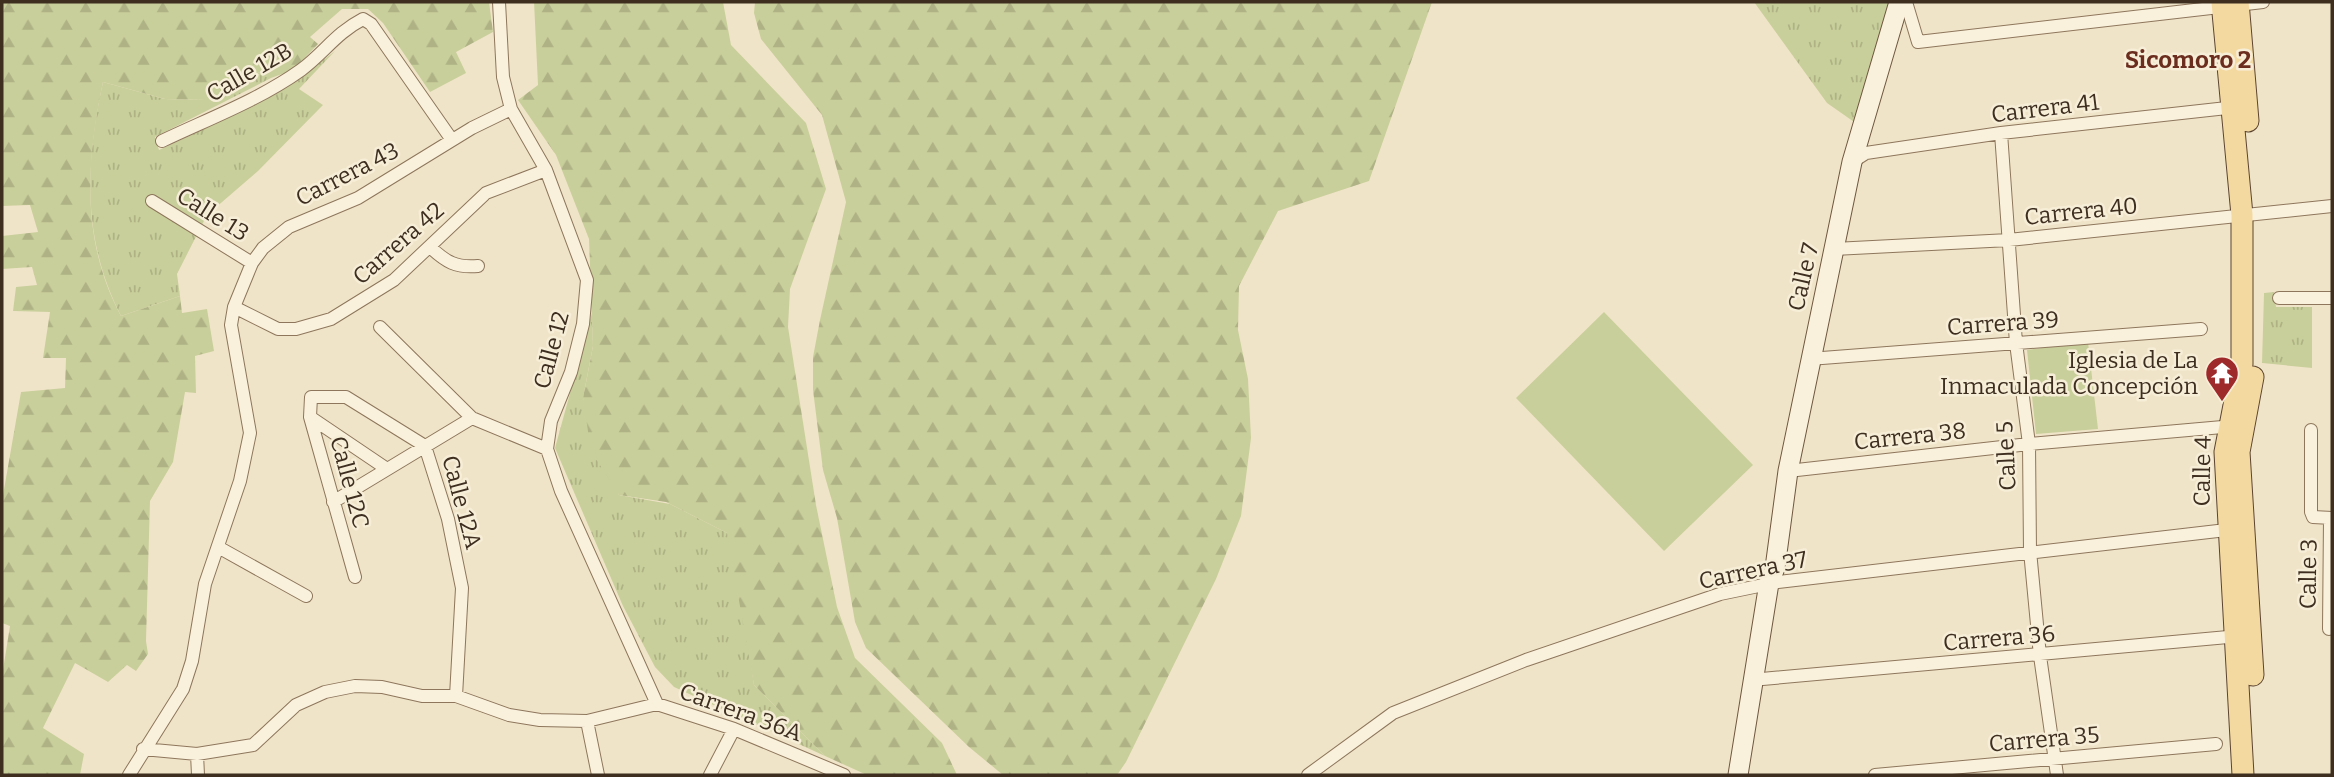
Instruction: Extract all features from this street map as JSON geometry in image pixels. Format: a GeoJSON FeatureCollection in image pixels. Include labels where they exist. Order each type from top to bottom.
{"type":"FeatureCollection","features":[{"type":"Feature","properties":{"kind":"main road","name":"Calle 4"},"geometry":{"type":"LineString","coordinates":[[2230,4],[2249,215],[2237,426],[2225,452],[2235,529],[2257,775]]}},
{"type":"Feature","properties":{"kind":"main road","name":"Calle 4"},"geometry":{"type":"LineString","coordinates":[[2243,636],[2243,775]]}},
{"type":"Feature","properties":{"kind":"street","name":"Calle 12"},"geometry":{"type":"LineString","coordinates":[[499,2],[503,77],[511,109],[546,170],[587,280],[583,324],[571,372],[551,421],[547,449],[561,491],[657,704]]}},
{"type":"Feature","properties":{"kind":"street","name":"Calle 7"},"geometry":{"type":"LineString","coordinates":[[1738,775],[1774,578],[1788,471],[1810,359],[1852,162],[1899,2]]}},
{"type":"Feature","properties":{"kind":"street"},"geometry":{"type":"LineString","coordinates":[[1906,2],[1918,42],[2263,2]]}},
{"type":"Feature","properties":{"kind":"street","name":"Calle 12B"},"geometry":{"type":"LineString","coordinates":[[162,141],[243,104],[302,69],[341,31],[363,19],[371,24],[452,140]]}},
{"type":"Feature","properties":{"kind":"street","name":"Carrera 41"},"geometry":{"type":"LineString","coordinates":[[1852,162],[1866,153],[2001,134],[2239,107]]}},
{"type":"Feature","properties":{"kind":"street","name":"Carrera 43"},"geometry":{"type":"LineString","coordinates":[[234,307],[252,263],[263,248],[289,227],[358,198],[452,140],[511,109]]}},
{"type":"Feature","properties":{"kind":"street","name":"Calle 5"},"geometry":{"type":"LineString","coordinates":[[2001,134],[2016,343],[2029,444],[2030,551],[2040,656],[2057,775]]}},
{"type":"Feature","properties":{"kind":"street","name":"Carrera 42"},"geometry":{"type":"LineString","coordinates":[[234,307],[278,329],[296,329],[331,319],[394,280],[486,193],[546,170]]}},
{"type":"Feature","properties":{"kind":"street","name":"Calle 13"},"geometry":{"type":"LineString","coordinates":[[152,201],[252,263]]}},
{"type":"Feature","properties":{"kind":"street","name":"Carrera 40"},"geometry":{"type":"LineString","coordinates":[[1834,249],[2009,240],[2332,206]]}},
{"type":"Feature","properties":{"kind":"street"},"geometry":{"type":"LineString","coordinates":[[430,247],[446,261],[462,267],[478,266]]}},
{"type":"Feature","properties":{"kind":"street"},"geometry":{"type":"LineString","coordinates":[[2279,298],[2332,298]]}},
{"type":"Feature","properties":{"kind":"street"},"geometry":{"type":"LineString","coordinates":[[129,775],[183,689],[192,661],[205,584],[240,481],[250,433],[231,325],[234,307]]}},
{"type":"Feature","properties":{"kind":"street"},"geometry":{"type":"LineString","coordinates":[[380,327],[472,418],[547,449]]}},
{"type":"Feature","properties":{"kind":"street","name":"Carrera 39"},"geometry":{"type":"LineString","coordinates":[[1810,359],[2201,329]]}},
{"type":"Feature","properties":{"kind":"street","name":"Calle 12C"},"geometry":{"type":"LineString","coordinates":[[312,397],[310,417],[355,577]]}},
{"type":"Feature","properties":{"kind":"street","name":"Calle 12A"},"geometry":{"type":"LineString","coordinates":[[312,397],[346,397],[425,446],[448,519],[461,588],[456,695]]}},
{"type":"Feature","properties":{"kind":"street"},"geometry":{"type":"LineString","coordinates":[[310,417],[387,469]]}},
{"type":"Feature","properties":{"kind":"street"},"geometry":{"type":"LineString","coordinates":[[333,502],[472,418]]}},
{"type":"Feature","properties":{"kind":"street","name":"Carrera 38"},"geometry":{"type":"LineString","coordinates":[[1788,471],[2029,444],[2237,426]]}},
{"type":"Feature","properties":{"kind":"street"},"geometry":{"type":"LineString","coordinates":[[2311,430],[2311,512],[2313,517],[2331,518]]}},
{"type":"Feature","properties":{"kind":"street","name":"Calle 3"},"geometry":{"type":"LineString","coordinates":[[2329,629],[2331,518]]}},
{"type":"Feature","properties":{"kind":"street","name":"Carrera 37"},"geometry":{"type":"LineString","coordinates":[[1308,775],[1392,713],[1539,656],[1774,578],[2235,529]]}},
{"type":"Feature","properties":{"kind":"street"},"geometry":{"type":"LineString","coordinates":[[218,547],[306,596]]}},
{"type":"Feature","properties":{"kind":"street","name":"Carrera 36"},"geometry":{"type":"LineString","coordinates":[[1756,679],[2243,636]]}},
{"type":"Feature","properties":{"kind":"street","name":"Calle 7"},"geometry":{"type":"LineString","coordinates":[[1750,775],[1756,679]]}},
{"type":"Feature","properties":{"kind":"street","name":"Carrera 36A"},"geometry":{"type":"LineString","coordinates":[[143,749],[197,754],[253,745],[296,705],[325,692],[355,686],[382,687],[422,696],[456,695],[509,715],[540,720],[587,721],[657,704],[734,729],[821,770],[844,775]]}},
{"type":"Feature","properties":{"kind":"street"},"geometry":{"type":"LineString","coordinates":[[587,721],[598,775]]}},
{"type":"Feature","properties":{"kind":"street"},"geometry":{"type":"LineString","coordinates":[[710,775],[734,729]]}},
{"type":"Feature","properties":{"kind":"street","name":"Carrera 35"},"geometry":{"type":"LineString","coordinates":[[1875,775],[2216,744]]}},
{"type":"Feature","properties":{"kind":"street"},"geometry":{"type":"LineString","coordinates":[[197,754],[198,775]]}},
{"type":"Feature","properties":{"kind":"green space"},"geometry":{"type":"Polygon","coordinates":[[[2,2],[489,2],[493,32],[456,52],[466,73],[430,92],[383,23],[368,9],[342,9],[310,37],[318,44],[293,70],[269,70],[234,79],[205,100],[165,99],[103,82],[93,142],[91,201],[93,230],[108,288],[121,316],[180,296],[182,313],[207,309],[214,351],[195,356],[196,393],[185,392],[173,462],[150,501],[146,641],[148,654],[136,671],[127,665],[108,682],[75,663],[43,728],[84,754],[80,775],[2,775],[2,676],[10,626],[2,623],[2,501],[21,392],[65,388],[66,358],[43,358],[50,312],[13,311],[16,287],[37,285],[32,267],[2,269],[2,236],[38,232],[30,205],[2,206],[2,2]]]}},
{"type":"Feature","properties":{"kind":"green space"},"geometry":{"type":"Polygon","coordinates":[[[534,2],[723,2],[731,45],[806,123],[826,189],[790,289],[788,327],[816,505],[837,607],[855,658],[942,743],[957,775],[867,775],[825,756],[754,685],[727,533],[666,502],[619,495],[591,451],[583,398],[593,346],[589,239],[556,155],[518,100],[538,85],[534,2]]]}},
{"type":"Feature","properties":{"kind":"green space"},"geometry":{"type":"Polygon","coordinates":[[[755,2],[1432,2],[1369,181],[1278,211],[1239,286],[1238,330],[1248,379],[1251,438],[1241,516],[1216,579],[1126,762],[1117,775],[1003,775],[969,747],[866,648],[855,622],[837,518],[823,470],[813,390],[813,357],[846,202],[822,115],[761,39],[754,13],[755,2]]]}},
{"type":"Feature","properties":{"kind":"green space"},"geometry":{"type":"Polygon","coordinates":[[[1754,2],[1899,2],[1857,124],[1827,103],[1754,2]]]}},
{"type":"Feature","properties":{"kind":"green space"},"geometry":{"type":"Polygon","coordinates":[[[335,51],[299,89],[323,105],[258,171],[207,215],[177,274],[180,296],[121,316],[108,287],[93,230],[93,142],[103,82],[165,99],[204,100],[234,79],[269,70],[293,70],[271,78],[155,137],[159,150],[272,94],[335,51]]]}},
{"type":"Feature","properties":{"kind":"green space"},"geometry":{"type":"Polygon","coordinates":[[[2274,292],[2276,307],[2312,307],[2312,368],[2262,363],[2264,293],[2274,292]]]}},
{"type":"Feature","properties":{"kind":"green space"},"geometry":{"type":"Polygon","coordinates":[[[1604,312],[1753,465],[1664,551],[1516,398],[1604,312]]]}},
{"type":"Feature","properties":{"kind":"green space"},"geometry":{"type":"Polygon","coordinates":[[[592,313],[593,346],[583,398],[619,495],[670,504],[733,536],[754,685],[825,756],[674,687],[655,667],[623,606],[555,448],[592,313]]]}},
{"type":"Feature","properties":{"kind":"green space"},"geometry":{"type":"Polygon","coordinates":[[[2088,342],[2098,429],[2036,434],[2027,350],[2088,342]]]}},
{"type":"Feature","properties":{"kind":"place","name":"Iglesia de La Inmaculada Concepción"},"geometry":{"type":"Point","coordinates":[2222,403]}},
{"type":"Feature","properties":{"kind":"district","name":"Sicomoro 2"},"geometry":{"type":"Point","coordinates":[2188,60]}}]}
